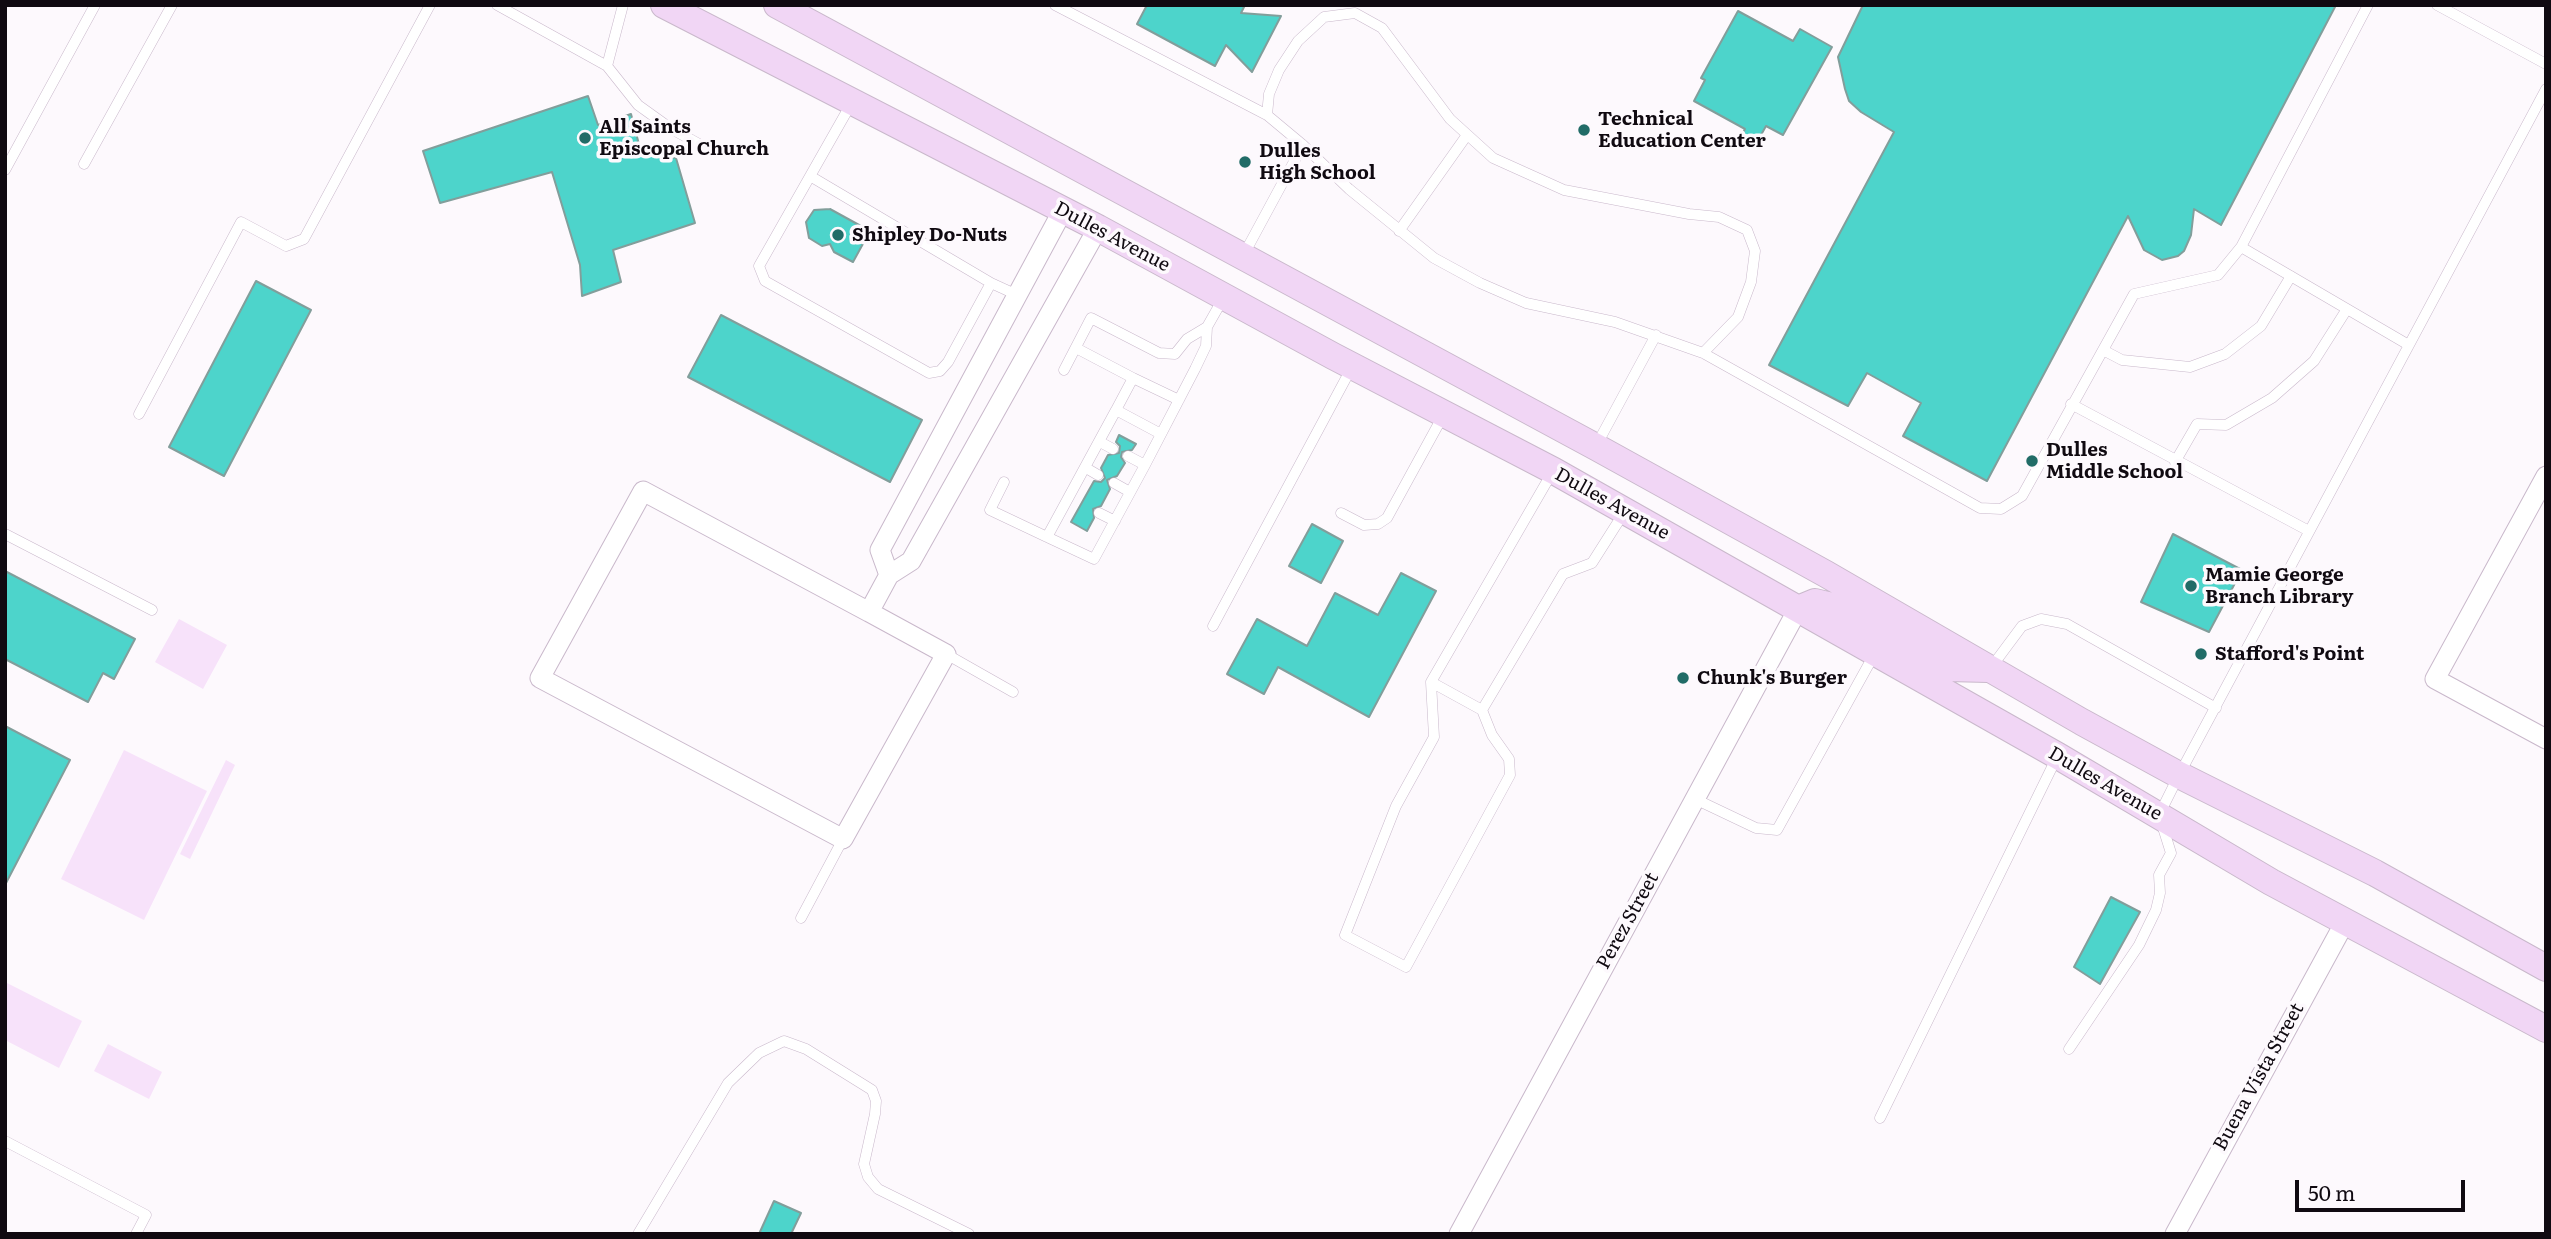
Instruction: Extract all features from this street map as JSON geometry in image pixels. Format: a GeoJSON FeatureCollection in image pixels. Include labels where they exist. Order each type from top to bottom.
{"type":"FeatureCollection","features":[{"type":"Feature","properties":{"kind":"main road","name":"Dulles Avenue"},"geometry":{"type":"LineString","coordinates":[[664,5],[1098,228],[1554,471],[2345,922],[2546,1029]]}},
{"type":"Feature","properties":{"kind":"main road"},"geometry":{"type":"LineString","coordinates":[[777,5],[1596,447],[2179,775],[2375,873],[2546,968]]}},
{"type":"Feature","properties":{"kind":"main road"},"geometry":{"type":"LineString","coordinates":[[1798,609],[1815,602],[1840,608],[1948,668],[1990,669]]}},
{"type":"Feature","properties":{"kind":"street"},"geometry":{"type":"LineString","coordinates":[[889,575],[880,550],[1063,210]]}},
{"type":"Feature","properties":{"kind":"street"},"geometry":{"type":"LineString","coordinates":[[869,612],[889,575],[911,561],[1098,228]]}},
{"type":"Feature","properties":{"kind":"street"},"geometry":{"type":"LineString","coordinates":[[2546,476],[2435,679],[2546,739]]}},
{"type":"Feature","properties":{"kind":"street"},"geometry":{"type":"LineString","coordinates":[[643,491],[869,612],[946,654],[843,839],[540,678],[643,491]]}},
{"type":"Feature","properties":{"kind":"street","name":"Perez Street"},"geometry":{"type":"LineString","coordinates":[[1458,1234],[1798,609]]}},
{"type":"Feature","properties":{"kind":"street","name":"Buena Vista Street"},"geometry":{"type":"LineString","coordinates":[[2175,1234],[2345,922]]}},
{"type":"Feature","properties":{"kind":"lane"},"geometry":{"type":"LineString","coordinates":[[5,170],[95,5]]}},
{"type":"Feature","properties":{"kind":"lane"},"geometry":{"type":"LineString","coordinates":[[84,164],[173,5]]}},
{"type":"Feature","properties":{"kind":"lane"},"geometry":{"type":"LineString","coordinates":[[139,414],[241,222],[286,246],[304,239],[430,5]]}},
{"type":"Feature","properties":{"kind":"lane"},"geometry":{"type":"LineString","coordinates":[[497,5],[607,66],[638,105],[670,128],[708,149]]}},
{"type":"Feature","properties":{"kind":"lane"},"geometry":{"type":"LineString","coordinates":[[607,66],[623,5]]}},
{"type":"Feature","properties":{"kind":"lane"},"geometry":{"type":"LineString","coordinates":[[1055,5],[1267,115],[1399,231],[1434,258],[1526,303],[1615,322],[1703,353],[1980,508],[2001,509],[2022,496],[2134,294],[2218,275],[2241,247],[2368,5]]}},
{"type":"Feature","properties":{"kind":"lane"},"geometry":{"type":"LineString","coordinates":[[2437,5],[2546,64]]}},
{"type":"Feature","properties":{"kind":"lane"},"geometry":{"type":"LineString","coordinates":[[1267,115],[1269,94],[1279,70],[1298,41],[1324,17],[1355,13],[1382,28],[1450,119],[1493,158],[1564,190],[1689,214],[1719,217],[1747,230],[1755,251],[1751,282],[1738,317],[1723,336],[1703,353]]}},
{"type":"Feature","properties":{"kind":"lane"},"geometry":{"type":"LineString","coordinates":[[2068,1049],[2139,945],[2156,910],[2160,893],[2159,875],[2171,853],[2159,815],[2407,344],[2546,89]]}},
{"type":"Feature","properties":{"kind":"lane"},"geometry":{"type":"LineString","coordinates":[[851,103],[759,266],[765,281],[929,373],[940,371],[948,362],[991,283]]}},
{"type":"Feature","properties":{"kind":"lane"},"geometry":{"type":"LineString","coordinates":[[1399,231],[1467,135]]}},
{"type":"Feature","properties":{"kind":"lane"},"geometry":{"type":"LineString","coordinates":[[1243,257],[1303,145]]}},
{"type":"Feature","properties":{"kind":"lane"},"geometry":{"type":"LineString","coordinates":[[810,176],[1015,295]]}},
{"type":"Feature","properties":{"kind":"lane"},"geometry":{"type":"LineString","coordinates":[[2241,247],[2407,344]]}},
{"type":"Feature","properties":{"kind":"lane"},"geometry":{"type":"LineString","coordinates":[[2103,350],[2122,360],[2190,367],[2225,355],[2261,326],[2291,276]]}},
{"type":"Feature","properties":{"kind":"lane"},"geometry":{"type":"LineString","coordinates":[[1004,482],[990,510],[1094,559],[1206,346],[1207,327],[1224,297]]}},
{"type":"Feature","properties":{"kind":"lane"},"geometry":{"type":"LineString","coordinates":[[2175,462],[2197,424],[2226,425],[2272,398],[2314,361],[2347,309]]}},
{"type":"Feature","properties":{"kind":"lane"},"geometry":{"type":"LineString","coordinates":[[1064,370],[1091,318],[1159,352],[1175,354],[1187,339],[1207,327]]}},
{"type":"Feature","properties":{"kind":"lane"},"geometry":{"type":"LineString","coordinates":[[1596,447],[1656,335]]}},
{"type":"Feature","properties":{"kind":"lane"},"geometry":{"type":"LineString","coordinates":[[1076,348],[1179,400]]}},
{"type":"Feature","properties":{"kind":"lane"},"geometry":{"type":"LineString","coordinates":[[1213,626],[1353,366]]}},
{"type":"Feature","properties":{"kind":"lane"},"geometry":{"type":"LineString","coordinates":[[1047,537],[1133,379]]}},
{"type":"Feature","properties":{"kind":"lane"},"geometry":{"type":"LineString","coordinates":[[2071,404],[2175,462],[2309,531]]}},
{"type":"Feature","properties":{"kind":"lane"},"geometry":{"type":"LineString","coordinates":[[1116,411],[1161,434]]}},
{"type":"Feature","properties":{"kind":"lane"},"geometry":{"type":"LineString","coordinates":[[1341,513],[1364,525],[1378,524],[1387,518],[1444,414]]}},
{"type":"Feature","properties":{"kind":"lane"},"geometry":{"type":"LineString","coordinates":[[1100,442],[1113,449]]}},
{"type":"Feature","properties":{"kind":"lane"},"geometry":{"type":"LineString","coordinates":[[1128,456],[1145,465]]}},
{"type":"Feature","properties":{"kind":"lane"},"geometry":{"type":"LineString","coordinates":[[1086,468],[1098,475]]}},
{"type":"Feature","properties":{"kind":"lane"},"geometry":{"type":"LineString","coordinates":[[1431,682],[1482,710],[1492,735],[1509,759],[1510,775],[1406,967],[1345,935],[1396,806],[1434,737],[1431,682],[1554,471]]}},
{"type":"Feature","properties":{"kind":"lane"},"geometry":{"type":"LineString","coordinates":[[1114,483],[1130,492]]}},
{"type":"Feature","properties":{"kind":"lane"},"geometry":{"type":"LineString","coordinates":[[1069,499],[1081,504]]}},
{"type":"Feature","properties":{"kind":"lane"},"geometry":{"type":"LineString","coordinates":[[1482,710],[1563,574],[1592,563],[1625,510]]}},
{"type":"Feature","properties":{"kind":"lane"},"geometry":{"type":"LineString","coordinates":[[1099,513],[1115,521]]}},
{"type":"Feature","properties":{"kind":"lane"},"geometry":{"type":"LineString","coordinates":[[5,534],[152,610]]}},
{"type":"Feature","properties":{"kind":"lane"},"geometry":{"type":"LineString","coordinates":[[1990,669],[2022,626],[2041,619],[2067,624],[2216,708]]}},
{"type":"Feature","properties":{"kind":"lane"},"geometry":{"type":"LineString","coordinates":[[1695,799],[1756,828],[1777,830],[1875,653]]}},
{"type":"Feature","properties":{"kind":"lane"},"geometry":{"type":"LineString","coordinates":[[946,654],[1013,692]]}},
{"type":"Feature","properties":{"kind":"lane"},"geometry":{"type":"LineString","coordinates":[[1880,1118],[2057,756]]}},
{"type":"Feature","properties":{"kind":"lane"},"geometry":{"type":"LineString","coordinates":[[801,918],[843,839]]}},
{"type":"Feature","properties":{"kind":"lane"},"geometry":{"type":"LineString","coordinates":[[638,1234],[728,1083],[759,1053],[784,1041],[806,1049],[872,1090],[876,1101],[875,1114],[864,1164],[868,1177],[878,1189],[969,1234]]}},
{"type":"Feature","properties":{"kind":"lane"},"geometry":{"type":"LineString","coordinates":[[5,1140],[145,1215],[136,1234]]}},
{"type":"Feature","properties":{"kind":"shaded area"},"geometry":{"type":"Polygon","coordinates":[[[179,619],[227,645],[203,689],[155,662],[179,619]]]}},
{"type":"Feature","properties":{"kind":"shaded area"},"geometry":{"type":"Polygon","coordinates":[[[124,750],[207,791],[144,920],[61,879],[124,750]]]}},
{"type":"Feature","properties":{"kind":"shaded area"},"geometry":{"type":"Polygon","coordinates":[[[226,760],[235,765],[190,859],[180,854],[226,760]]]}},
{"type":"Feature","properties":{"kind":"shaded area"},"geometry":{"type":"Polygon","coordinates":[[[5,982],[82,1021],[59,1068],[5,1040],[5,982]]]}},
{"type":"Feature","properties":{"kind":"shaded area"},"geometry":{"type":"Polygon","coordinates":[[[108,1044],[162,1072],[149,1099],[94,1071],[108,1044]]]}},
{"type":"Feature","properties":{"kind":"building"},"geometry":{"type":"Polygon","coordinates":[[[1147,5],[1245,5],[1241,13],[1281,16],[1252,72],[1226,45],[1215,66],[1137,24],[1147,5]]]}},
{"type":"Feature","properties":{"kind":"building"},"geometry":{"type":"Polygon","coordinates":[[[1863,5],[2336,5],[2221,225],[2194,209],[2191,235],[2184,251],[2178,256],[2162,260],[2144,250],[2128,216],[1987,481],[1903,436],[1921,403],[1867,373],[1848,406],[1769,365],[1894,132],[1861,112],[1849,101],[1845,89],[1838,57],[1863,5]]]}},
{"type":"Feature","properties":{"kind":"building"},"geometry":{"type":"Polygon","coordinates":[[[1738,11],[1793,41],[1800,29],[1832,47],[1783,135],[1766,126],[1756,144],[1741,136],[1745,129],[1694,101],[1705,80],[1701,78],[1738,11]]]}},
{"type":"Feature","properties":{"kind":"building"},"geometry":{"type":"Polygon","coordinates":[[[588,96],[598,125],[631,114],[641,152],[676,158],[695,223],[613,250],[621,282],[582,296],[580,265],[552,172],[440,203],[423,151],[588,96]]]}},
{"type":"Feature","properties":{"kind":"building","name":"Shipley Do-Nuts"},"geometry":{"type":"Polygon","coordinates":[[[830,209],[870,231],[853,262],[834,252],[830,244],[822,246],[809,238],[806,222],[814,210],[830,209]]]}},
{"type":"Feature","properties":{"kind":"building"},"geometry":{"type":"Polygon","coordinates":[[[256,281],[311,310],[224,476],[169,447],[256,281]]]}},
{"type":"Feature","properties":{"kind":"building"},"geometry":{"type":"Polygon","coordinates":[[[721,315],[922,420],[890,482],[688,377],[721,315]]]}},
{"type":"Feature","properties":{"kind":"building"},"geometry":{"type":"Polygon","coordinates":[[[1119,435],[1136,444],[1132,450],[1122,452],[1121,457],[1125,463],[1117,476],[1107,480],[1110,489],[1101,506],[1093,509],[1094,518],[1087,531],[1071,522],[1094,481],[1101,482],[1105,478],[1101,468],[1108,455],[1119,453],[1120,446],[1116,442],[1119,435]]]}},
{"type":"Feature","properties":{"kind":"building"},"geometry":{"type":"Polygon","coordinates":[[[1312,524],[1343,541],[1321,583],[1289,566],[1312,524]]]}},
{"type":"Feature","properties":{"kind":"building","name":"Mamie George Branch Library"},"geometry":{"type":"Polygon","coordinates":[[[2173,534],[2242,570],[2209,632],[2141,602],[2173,534]]]}},
{"type":"Feature","properties":{"kind":"building"},"geometry":{"type":"Polygon","coordinates":[[[5,571],[135,639],[114,679],[103,673],[88,702],[5,659],[5,571]]]}},
{"type":"Feature","properties":{"kind":"building"},"geometry":{"type":"Polygon","coordinates":[[[1401,573],[1436,591],[1369,717],[1278,667],[1264,694],[1227,674],[1257,619],[1307,646],[1335,593],[1378,615],[1401,573]]]}},
{"type":"Feature","properties":{"kind":"building"},"geometry":{"type":"Polygon","coordinates":[[[5,726],[70,760],[5,885],[5,726]]]}},
{"type":"Feature","properties":{"kind":"building"},"geometry":{"type":"Polygon","coordinates":[[[2111,897],[2140,912],[2100,984],[2074,967],[2111,897]]]}},
{"type":"Feature","properties":{"kind":"building"},"geometry":{"type":"Polygon","coordinates":[[[774,1201],[801,1213],[791,1234],[759,1234],[774,1201]]]}},
{"type":"Feature","properties":{"kind":"place","name":"Technical Education Center"},"geometry":{"type":"Point","coordinates":[1584,130]}},
{"type":"Feature","properties":{"kind":"place","name":"All Saints Episcopal Church"},"geometry":{"type":"Point","coordinates":[585,138]}},
{"type":"Feature","properties":{"kind":"place","name":"Dulles High School"},"geometry":{"type":"Point","coordinates":[1245,162]}},
{"type":"Feature","properties":{"kind":"place","name":"Shipley Do-Nuts"},"geometry":{"type":"Point","coordinates":[838,235]}},
{"type":"Feature","properties":{"kind":"place","name":"Dulles Middle School"},"geometry":{"type":"Point","coordinates":[2032,461]}},
{"type":"Feature","properties":{"kind":"place","name":"Mamie George Branch Library"},"geometry":{"type":"Point","coordinates":[2191,586]}},
{"type":"Feature","properties":{"kind":"place","name":"Stafford's Point"},"geometry":{"type":"Point","coordinates":[2201,654]}},
{"type":"Feature","properties":{"kind":"place","name":"Chunk's Burger"},"geometry":{"type":"Point","coordinates":[1683,678]}}]}
